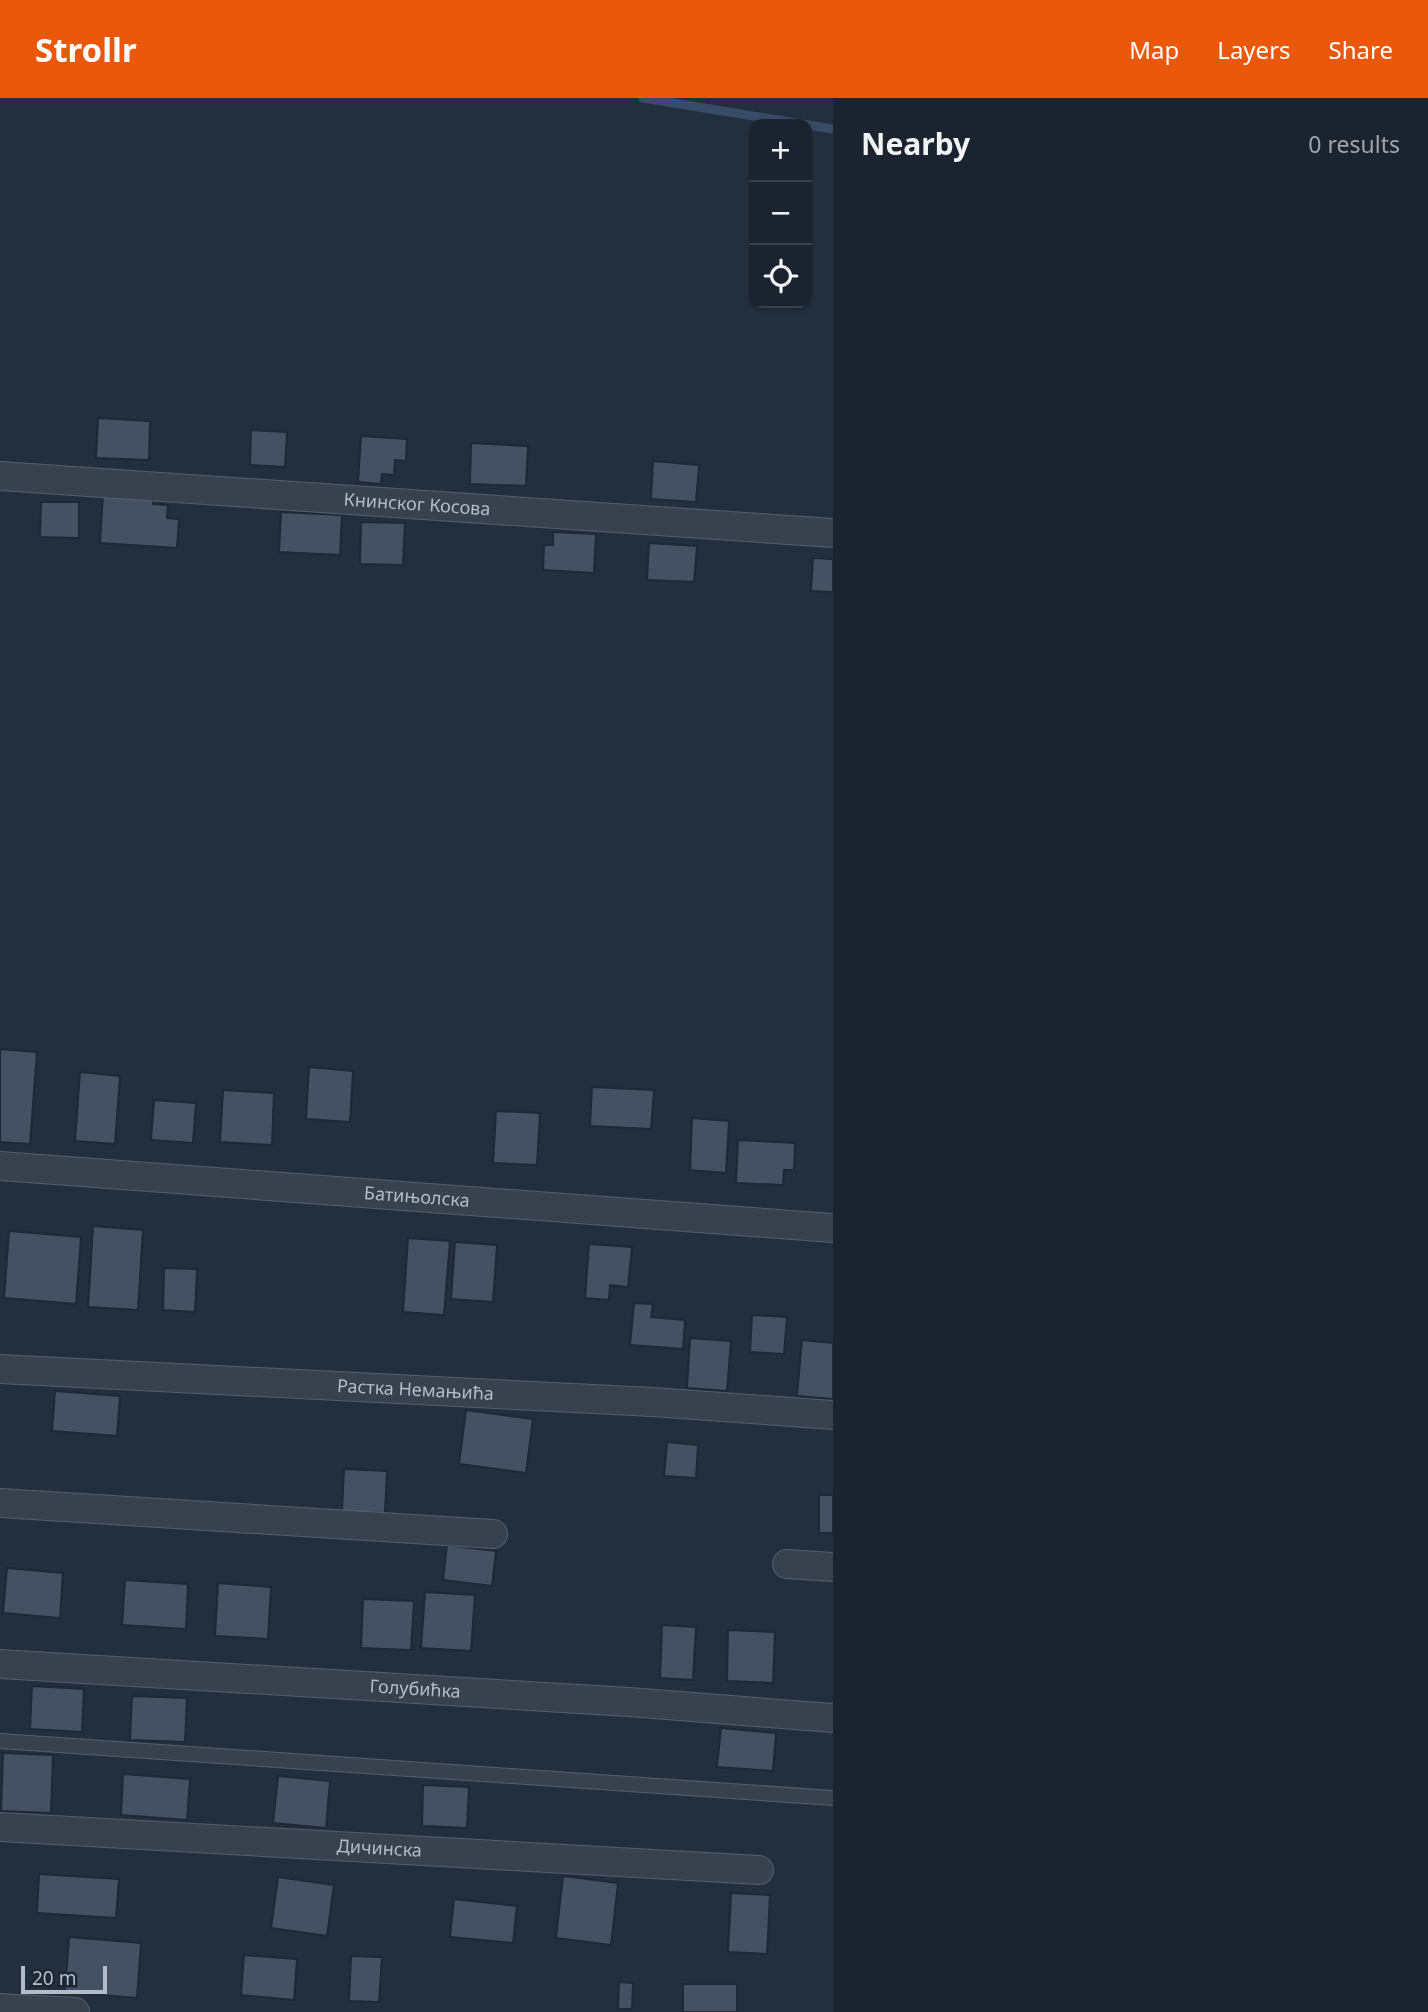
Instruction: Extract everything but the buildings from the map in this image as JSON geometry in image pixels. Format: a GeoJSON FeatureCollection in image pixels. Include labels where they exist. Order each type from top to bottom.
{"type":"FeatureCollection","features":[{"type":"Feature","properties":{"kind":"street","name":"Книнског Косова"},"geometry":{"type":"LineString","coordinates":[[0,476],[833,533]]}},
{"type":"Feature","properties":{"kind":"street","name":"Батињолска"},"geometry":{"type":"LineString","coordinates":[[0,1166],[833,1228]]}},
{"type":"Feature","properties":{"kind":"street","name":"Растка Немањића"},"geometry":{"type":"LineString","coordinates":[[0,1369],[653,1402],[833,1415]]}},
{"type":"Feature","properties":{"kind":"street"},"geometry":{"type":"LineString","coordinates":[[0,1503],[493,1534]]}},
{"type":"Feature","properties":{"kind":"street"},"geometry":{"type":"LineString","coordinates":[[787,1564],[833,1567]]}},
{"type":"Feature","properties":{"kind":"street","name":"Голубићка"},"geometry":{"type":"LineString","coordinates":[[0,1664],[629,1702],[833,1718]]}},
{"type":"Feature","properties":{"kind":"street","name":"Дичинска"},"geometry":{"type":"LineString","coordinates":[[0,1827],[759,1870]]}},
{"type":"Feature","properties":{"kind":"street"},"geometry":{"type":"LineString","coordinates":[[0,2008],[75,2012]]}},
{"type":"Feature","properties":{"kind":"lane"},"geometry":{"type":"LineString","coordinates":[[0,1741],[833,1798]]}},
{"type":"Feature","properties":{"kind":"waterway"},"geometry":{"type":"LineString","coordinates":[[643,98],[833,129]]}}]}
